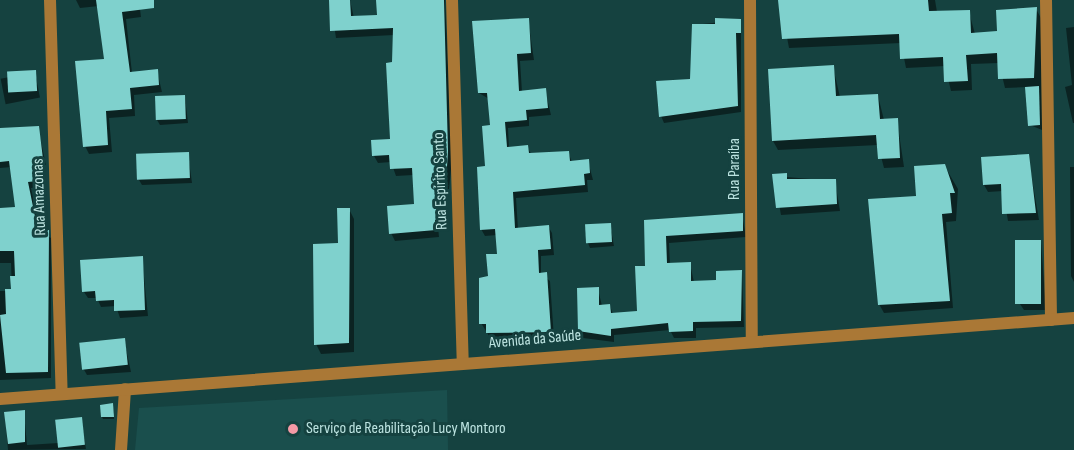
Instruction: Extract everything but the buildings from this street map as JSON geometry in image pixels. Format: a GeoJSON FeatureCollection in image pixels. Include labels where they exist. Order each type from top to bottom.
{"type":"FeatureCollection","features":[{"type":"Feature","properties":{"kind":"street","name":"Rua Amazonas"},"geometry":{"type":"LineString","coordinates":[[50,0],[62,394]]}},
{"type":"Feature","properties":{"kind":"street","name":"Rua Espírito Santo"},"geometry":{"type":"LineString","coordinates":[[452,0],[463,362]]}},
{"type":"Feature","properties":{"kind":"street","name":"Rua Paraíba"},"geometry":{"type":"LineString","coordinates":[[750,0],[752,339]]}},
{"type":"Feature","properties":{"kind":"street"},"geometry":{"type":"LineString","coordinates":[[1046,0],[1051,320]]}},
{"type":"Feature","properties":{"kind":"street","name":"Avenida da Saúde"},"geometry":{"type":"LineString","coordinates":[[0,399],[752,339],[1074,318]]}},
{"type":"Feature","properties":{"kind":"street"},"geometry":{"type":"LineString","coordinates":[[121,450],[125,389]]}},
{"type":"Feature","properties":{"kind":"shaded area","name":"Serviço de Reabilitação Lucy Montoro"},"geometry":{"type":"Polygon","coordinates":[[[447,390],[448,450],[135,450],[139,408],[447,390]]]}},
{"type":"Feature","properties":{"kind":"place","name":"Serviço de Reabilitação Lucy Montoro"},"geometry":{"type":"Point","coordinates":[293,429]}}]}
